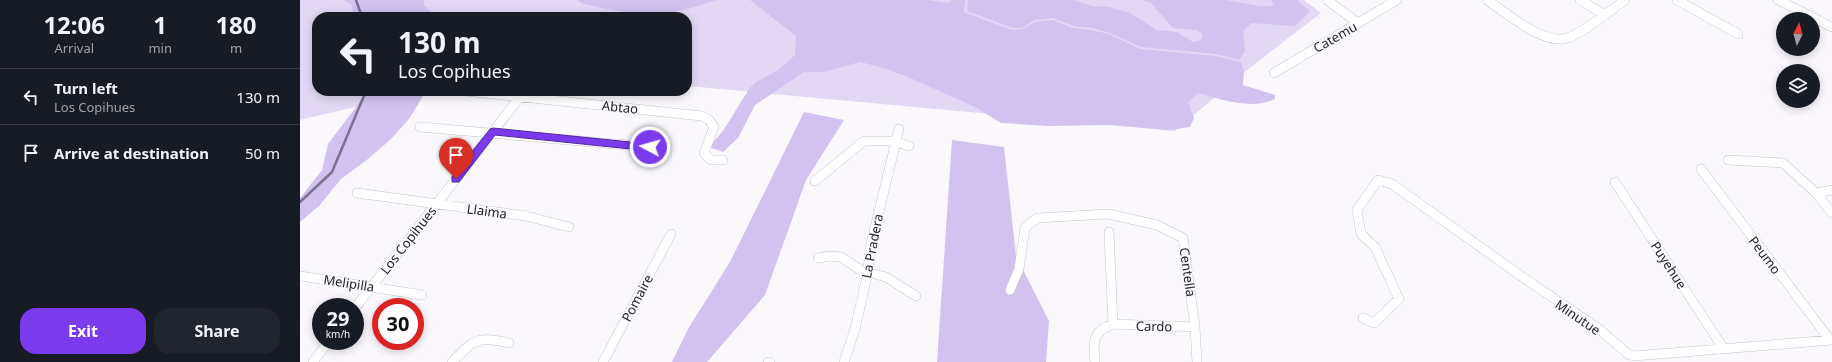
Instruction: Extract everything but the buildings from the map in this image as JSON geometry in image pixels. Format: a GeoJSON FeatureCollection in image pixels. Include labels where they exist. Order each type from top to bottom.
{"type":"FeatureCollection","features":[{"type":"Feature","properties":{"kind":"street"},"geometry":{"type":"LineString","coordinates":[[1327,0],[1358,23]]}},
{"type":"Feature","properties":{"kind":"street","name":"Catemu"},"geometry":{"type":"LineString","coordinates":[[1274,73],[1397,0]]}},
{"type":"Feature","properties":{"kind":"street"},"geometry":{"type":"LineString","coordinates":[[1487,0],[1543,35],[1558,39],[1564,39],[1625,0]]}},
{"type":"Feature","properties":{"kind":"street"},"geometry":{"type":"LineString","coordinates":[[1580,0],[1604,14]]}},
{"type":"Feature","properties":{"kind":"street"},"geometry":{"type":"LineString","coordinates":[[1677,0],[1738,34]]}},
{"type":"Feature","properties":{"kind":"street"},"geometry":{"type":"LineString","coordinates":[[1778,0],[1832,27]]}},
{"type":"Feature","properties":{"kind":"street","name":"Abtao"},"geometry":{"type":"LineString","coordinates":[[511,96],[702,116],[709,120],[714,127],[704,153],[710,160],[723,160]]}},
{"type":"Feature","properties":{"kind":"street","name":"Los Copihues"},"geometry":{"type":"LineString","coordinates":[[363,298],[520,97]]}},
{"type":"Feature","properties":{"kind":"street"},"geometry":{"type":"LineString","coordinates":[[420,126],[650,147]]}},
{"type":"Feature","properties":{"kind":"street","name":"La Pradera"},"geometry":{"type":"LineString","coordinates":[[844,362],[855,329],[868,272],[870,248],[899,129]]}},
{"type":"Feature","properties":{"kind":"street"},"geometry":{"type":"LineString","coordinates":[[815,181],[863,142],[895,142],[909,146]]}},
{"type":"Feature","properties":{"kind":"street"},"geometry":{"type":"LineString","coordinates":[[1728,160],[1783,163],[1816,194],[1832,213]]}},
{"type":"Feature","properties":{"kind":"street","name":"Peumo"},"geometry":{"type":"LineString","coordinates":[[1701,169],[1831,340]]}},
{"type":"Feature","properties":{"kind":"street","name":"Minutue"},"geometry":{"type":"LineString","coordinates":[[1363,318],[1374,323],[1399,299],[1375,247],[1361,234],[1357,210],[1378,180],[1392,184],[1536,288],[1600,330],[1618,349],[1626,354],[1634,356],[1831,340]]}},
{"type":"Feature","properties":{"kind":"street","name":"Puyehue"},"geometry":{"type":"LineString","coordinates":[[1615,182],[1723,348]]}},
{"type":"Feature","properties":{"kind":"street"},"geometry":{"type":"LineString","coordinates":[[1816,194],[1832,190]]}},
{"type":"Feature","properties":{"kind":"street","name":"Llaima"},"geometry":{"type":"LineString","coordinates":[[357,193],[526,216],[569,227]]}},
{"type":"Feature","properties":{"kind":"street","name":"Centella"},"geometry":{"type":"LineString","coordinates":[[1010,290],[1018,269],[1025,228],[1037,218],[1108,214],[1157,225],[1183,238],[1195,327],[1197,362]]}},
{"type":"Feature","properties":{"kind":"street"},"geometry":{"type":"LineString","coordinates":[[1095,362],[1096,334],[1099,329],[1113,324],[1109,232]]}},
{"type":"Feature","properties":{"kind":"street","name":"Pomaire"},"geometry":{"type":"LineString","coordinates":[[603,362],[671,234]]}},
{"type":"Feature","properties":{"kind":"street"},"geometry":{"type":"LineString","coordinates":[[818,258],[830,256],[841,257],[857,268],[886,277],[916,296]]}},
{"type":"Feature","properties":{"kind":"street","name":"Melipilla"},"geometry":{"type":"LineString","coordinates":[[300,276],[422,295]]}},
{"type":"Feature","properties":{"kind":"street","name":"Cardo"},"geometry":{"type":"LineString","coordinates":[[1113,324],[1195,327]]}},
{"type":"Feature","properties":{"kind":"street"},"geometry":{"type":"LineString","coordinates":[[452,362],[478,338],[485,337],[509,343]]}},
{"type":"Feature","properties":{"kind":"street"},"geometry":{"type":"LineString","coordinates":[[313,362],[322,350]]}},
{"type":"Feature","properties":{"kind":"shaded area"},"geometry":{"type":"Polygon","coordinates":[[[300,0],[1304,0],[1321,13],[1247,70],[1175,131],[692,86],[692,12],[312,12],[312,96],[401,96],[300,120],[300,0]]]}},
{"type":"Feature","properties":{"kind":"shaded area"},"geometry":{"type":"Polygon","coordinates":[[[344,0],[424,0],[424,5],[430,12],[353,12],[352,6],[344,0]]]}},
{"type":"Feature","properties":{"kind":"shaded area"},"geometry":{"type":"Polygon","coordinates":[[[578,0],[716,0],[698,6],[670,12],[625,12],[581,3],[578,0]]]}},
{"type":"Feature","properties":{"kind":"shaded area"},"geometry":{"type":"Polygon","coordinates":[[[750,0],[928,0],[949,3],[952,0],[965,0],[964,12],[1012,30],[1023,29],[1035,22],[1052,20],[1073,28],[1109,34],[1140,49],[1216,56],[1241,62],[1244,72],[1243,85],[1275,95],[1275,99],[1256,104],[1247,104],[1227,101],[1198,93],[1188,102],[1194,118],[1190,127],[1169,130],[1110,125],[1048,126],[1001,123],[975,107],[908,77],[860,62],[824,72],[804,72],[755,105],[738,138],[723,152],[709,147],[723,131],[749,89],[756,82],[777,71],[795,55],[796,36],[750,0]]]}},
{"type":"Feature","properties":{"kind":"shaded area"},"geometry":{"type":"Polygon","coordinates":[[[968,0],[1074,0],[1092,6],[1109,7],[1130,13],[1157,30],[1177,32],[1193,42],[1201,40],[1203,34],[1196,30],[1173,28],[1151,3],[1142,0],[1226,0],[1260,6],[1274,6],[1271,0],[1297,0],[1310,11],[1295,26],[1251,23],[1243,32],[1245,51],[1239,60],[1216,54],[1141,47],[1110,33],[1092,28],[1074,26],[1053,18],[1034,20],[1022,28],[1013,28],[967,11],[968,0]]]}},
{"type":"Feature","properties":{"kind":"shaded area"},"geometry":{"type":"Polygon","coordinates":[[[363,96],[423,96],[409,119],[391,139],[368,159],[341,179],[319,206],[300,222],[300,198],[322,170],[328,144],[363,96]]]}},
{"type":"Feature","properties":{"kind":"shaded area"},"geometry":{"type":"Polygon","coordinates":[[[804,112],[844,120],[806,180],[765,295],[707,362],[672,362],[688,329],[730,262],[804,112]]]}},
{"type":"Feature","properties":{"kind":"shaded area"},"geometry":{"type":"Polygon","coordinates":[[[952,140],[1004,147],[1016,256],[1049,321],[1046,362],[937,362],[952,140]]]}},
{"type":"Feature","properties":{"kind":"waterway"},"geometry":{"type":"LineString","coordinates":[[356,0],[360,12]]}},
{"type":"Feature","properties":{"kind":"waterway"},"geometry":{"type":"LineString","coordinates":[[300,202],[332,172],[364,96]]}},
{"type":"Feature","properties":{"kind":"route"},"geometry":{"type":"LineString","coordinates":[[456,179],[493,132],[650,147]]}}]}
